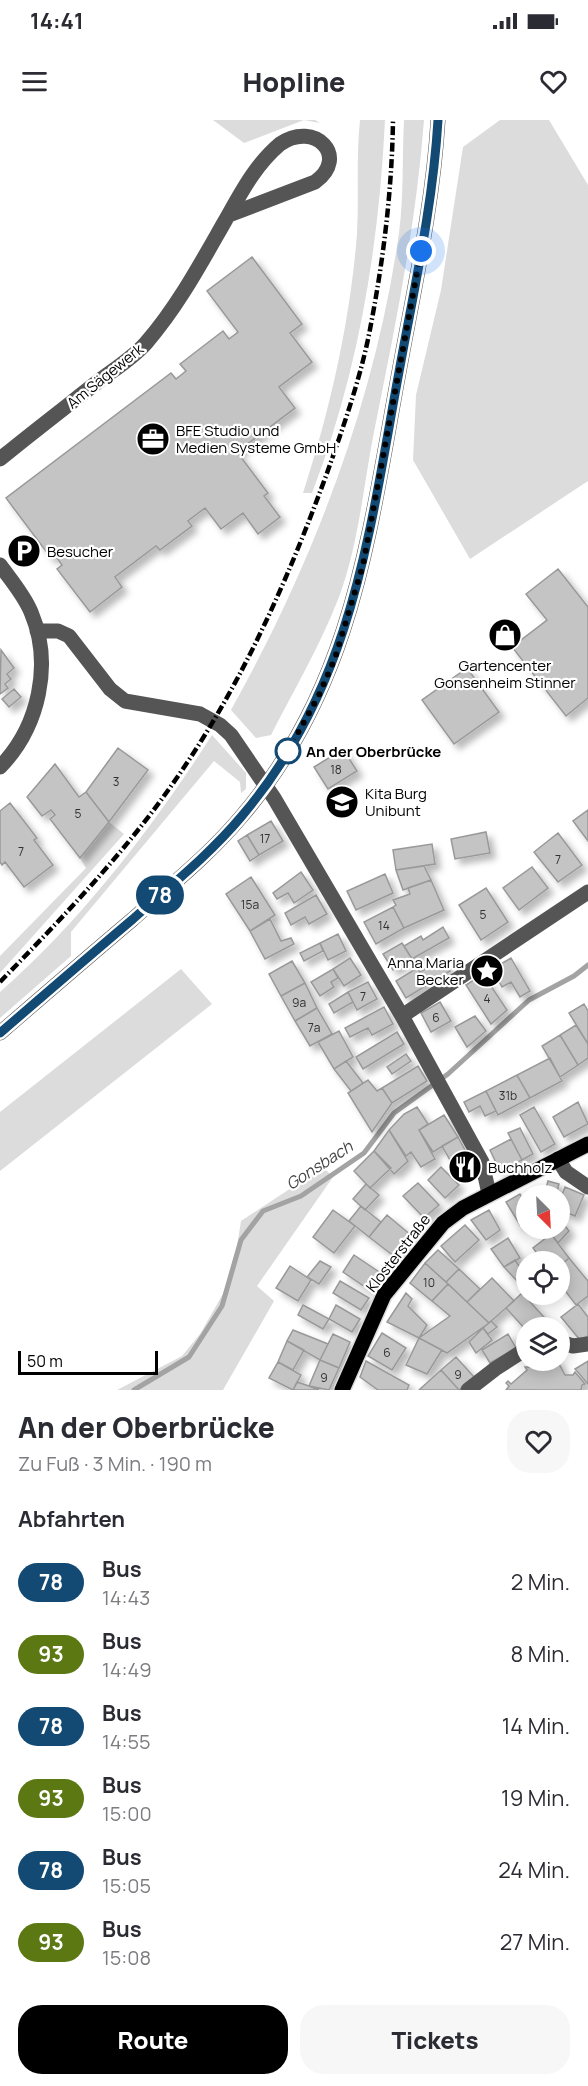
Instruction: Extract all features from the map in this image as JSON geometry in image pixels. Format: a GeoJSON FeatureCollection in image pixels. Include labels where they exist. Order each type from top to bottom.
{"type":"FeatureCollection","features":[{"type":"Feature","properties":{"kind":"main road","name":"Klosterstraße"},"geometry":{"type":"LineString","coordinates":[[342,1390],[384,1295],[443,1223],[489,1194],[588,1144]]}},
{"type":"Feature","properties":{"kind":"street"},"geometry":{"type":"LineString","coordinates":[[0,1034],[204,856],[241,817],[291,747],[319,695],[346,628],[357,586],[425,228],[438,120]]}},
{"type":"Feature","properties":{"kind":"street","name":"Am Sägewerk"},"geometry":{"type":"LineString","coordinates":[[0,459],[145,345],[183,295],[229,215],[263,159],[291,136],[301,133],[312,134],[327,148],[329,166],[325,175],[315,182],[229,215]]}},
{"type":"Feature","properties":{"kind":"street"},"geometry":{"type":"LineString","coordinates":[[0,565],[23,597],[37,631],[41,672],[38,697],[23,736],[0,767]]}},
{"type":"Feature","properties":{"kind":"street"},"geometry":{"type":"LineString","coordinates":[[37,631],[58,631],[69,636],[110,689],[125,701],[187,710],[220,725],[241,747],[266,785],[437,1079],[482,1162],[489,1194]]}},
{"type":"Feature","properties":{"kind":"street"},"geometry":{"type":"LineString","coordinates":[[402,1016],[588,892]]}},
{"type":"Feature","properties":{"kind":"street"},"geometry":{"type":"LineString","coordinates":[[558,1159],[566,1172],[588,1187]]}},
{"type":"Feature","properties":{"kind":"street"},"geometry":{"type":"LineString","coordinates":[[570,1345],[588,1344]]}},
{"type":"Feature","properties":{"kind":"street"},"geometry":{"type":"LineString","coordinates":[[468,1390],[516,1355]]}},
{"type":"Feature","properties":{"kind":"shaded area"},"geometry":{"type":"Polygon","coordinates":[[[213,120],[304,120],[244,143],[213,120]]]}},
{"type":"Feature","properties":{"kind":"shaded area"},"geometry":{"type":"Polygon","coordinates":[[[360,120],[385,120],[378,215],[364,310],[342,402],[328,448],[312,493],[303,493],[322,430],[344,333],[357,234],[360,120]]]}},
{"type":"Feature","properties":{"kind":"shaded area"},"geometry":{"type":"Polygon","coordinates":[[[404,120],[424,120],[416,200],[351,558],[339,597],[307,667],[271,735],[256,738],[231,710],[289,596],[337,479],[357,418],[388,296],[399,233],[404,120]]]}},
{"type":"Feature","properties":{"kind":"shaded area"},"geometry":{"type":"Polygon","coordinates":[[[500,120],[549,120],[588,185],[588,481],[470,559],[413,460],[416,395],[441,290],[463,147],[500,120]]]}},
{"type":"Feature","properties":{"kind":"shaded area"},"geometry":{"type":"Polygon","coordinates":[[[212,735],[246,773],[246,789],[241,793],[240,782],[214,761],[71,932],[71,956],[0,1018],[0,992],[60,934],[115,871],[166,804],[212,735]]]}},
{"type":"Feature","properties":{"kind":"shaded area"},"geometry":{"type":"Polygon","coordinates":[[[109,822],[124,834],[0,973],[0,956],[86,868],[80,858],[109,822]]]}},
{"type":"Feature","properties":{"kind":"shaded area"},"geometry":{"type":"Polygon","coordinates":[[[181,969],[212,1004],[0,1171],[0,1112],[181,969]]]}},
{"type":"Feature","properties":{"kind":"shaded area"},"geometry":{"type":"Polygon","coordinates":[[[323,1167],[333,1177],[257,1286],[274,1301],[223,1390],[117,1390],[182,1356],[200,1334],[232,1278],[241,1221],[323,1167]]]}},
{"type":"Feature","properties":{"kind":"building"},"geometry":{"type":"Polygon","coordinates":[[[252,257],[302,324],[290,333],[312,362],[279,387],[295,408],[237,452],[268,493],[264,496],[280,517],[258,534],[243,513],[221,529],[205,508],[188,521],[192,526],[160,550],[156,546],[115,577],[122,587],[90,612],[57,569],[62,565],[55,555],[51,558],[6,498],[171,373],[176,379],[186,371],[180,364],[223,331],[229,339],[238,332],[207,291],[252,257]]]}},
{"type":"Feature","properties":{"kind":"building"},"geometry":{"type":"Polygon","coordinates":[[[558,569],[588,607],[588,698],[566,716],[512,647],[547,620],[526,594],[558,569]]]}},
{"type":"Feature","properties":{"kind":"building"},"geometry":{"type":"Polygon","coordinates":[[[1,650],[14,668],[7,674],[11,679],[5,684],[8,688],[0,694],[1,650]]]}},
{"type":"Feature","properties":{"kind":"building"},"geometry":{"type":"Polygon","coordinates":[[[467,668],[499,712],[454,744],[422,700],[467,668]]]}},
{"type":"Feature","properties":{"kind":"building"},"geometry":{"type":"Polygon","coordinates":[[[14,689],[21,697],[9,707],[2,699],[14,689]]]}},
{"type":"Feature","properties":{"kind":"building"},"geometry":{"type":"Polygon","coordinates":[[[118,748],[148,770],[109,822],[86,792],[118,748]]]}},
{"type":"Feature","properties":{"kind":"building"},"geometry":{"type":"Polygon","coordinates":[[[343,749],[357,771],[328,789],[314,767],[343,749]]]}},
{"type":"Feature","properties":{"kind":"building"},"geometry":{"type":"Polygon","coordinates":[[[55,764],[79,797],[86,792],[109,822],[80,858],[50,819],[55,815],[51,810],[42,816],[27,797],[55,764]]]}},
{"type":"Feature","properties":{"kind":"building"},"geometry":{"type":"Polygon","coordinates":[[[10,803],[37,838],[34,840],[53,865],[24,887],[5,862],[2,865],[0,862],[0,811],[10,803]]]}},
{"type":"Feature","properties":{"kind":"building"},"geometry":{"type":"Polygon","coordinates":[[[588,810],[588,841],[573,821],[588,810]]]}},
{"type":"Feature","properties":{"kind":"building"},"geometry":{"type":"Polygon","coordinates":[[[271,821],[283,841],[259,855],[247,835],[271,821]]]}},
{"type":"Feature","properties":{"kind":"building"},"geometry":{"type":"Polygon","coordinates":[[[486,832],[490,853],[455,859],[451,839],[486,832]]]}},
{"type":"Feature","properties":{"kind":"building"},"geometry":{"type":"Polygon","coordinates":[[[558,833],[582,865],[558,882],[534,852],[558,833]]]}},
{"type":"Feature","properties":{"kind":"building"},"geometry":{"type":"Polygon","coordinates":[[[247,835],[259,855],[250,861],[238,841],[247,835]]]}},
{"type":"Feature","properties":{"kind":"building"},"geometry":{"type":"Polygon","coordinates":[[[432,844],[435,864],[396,870],[393,850],[432,844]]]}},
{"type":"Feature","properties":{"kind":"building"},"geometry":{"type":"Polygon","coordinates":[[[424,866],[431,880],[403,890],[396,870],[424,866]]]}},
{"type":"Feature","properties":{"kind":"building"},"geometry":{"type":"Polygon","coordinates":[[[532,867],[548,888],[519,910],[503,888],[532,867]]]}},
{"type":"Feature","properties":{"kind":"building"},"geometry":{"type":"Polygon","coordinates":[[[301,872],[313,890],[294,903],[288,893],[277,899],[273,893],[301,872]]]}},
{"type":"Feature","properties":{"kind":"building"},"geometry":{"type":"Polygon","coordinates":[[[385,874],[393,893],[356,910],[347,891],[385,874]]]}},
{"type":"Feature","properties":{"kind":"building"},"geometry":{"type":"Polygon","coordinates":[[[251,877],[275,915],[250,931],[226,894],[251,877]]]}},
{"type":"Feature","properties":{"kind":"building"},"geometry":{"type":"Polygon","coordinates":[[[431,880],[444,910],[404,928],[393,907],[396,905],[393,900],[410,894],[408,888],[431,880]]]}},
{"type":"Feature","properties":{"kind":"building"},"geometry":{"type":"Polygon","coordinates":[[[486,888],[508,922],[481,940],[459,905],[486,888]]]}},
{"type":"Feature","properties":{"kind":"building"},"geometry":{"type":"Polygon","coordinates":[[[316,895],[327,914],[309,924],[305,917],[291,925],[285,913],[316,895]]]}},
{"type":"Feature","properties":{"kind":"building"},"geometry":{"type":"Polygon","coordinates":[[[393,907],[404,928],[376,944],[364,922],[393,907]]]}},
{"type":"Feature","properties":{"kind":"building"},"geometry":{"type":"Polygon","coordinates":[[[270,919],[281,941],[291,938],[294,944],[265,959],[250,931],[270,919]]]}},
{"type":"Feature","properties":{"kind":"building"},"geometry":{"type":"Polygon","coordinates":[[[443,927],[449,938],[412,959],[404,946],[421,936],[423,940],[443,927]]]}},
{"type":"Feature","properties":{"kind":"building"},"geometry":{"type":"Polygon","coordinates":[[[338,934],[346,951],[328,960],[320,943],[338,934]]]}},
{"type":"Feature","properties":{"kind":"building"},"geometry":{"type":"Polygon","coordinates":[[[320,943],[323,951],[304,961],[300,953],[320,943]]]}},
{"type":"Feature","properties":{"kind":"building"},"geometry":{"type":"Polygon","coordinates":[[[402,943],[412,959],[393,970],[383,954],[402,943]]]}},
{"type":"Feature","properties":{"kind":"building"},"geometry":{"type":"Polygon","coordinates":[[[350,958],[361,975],[344,986],[333,969],[350,958]]]}},
{"type":"Feature","properties":{"kind":"building"},"geometry":{"type":"Polygon","coordinates":[[[511,958],[530,991],[520,997],[511,982],[502,987],[492,969],[511,958]]]}},
{"type":"Feature","properties":{"kind":"building"},"geometry":{"type":"Polygon","coordinates":[[[442,959],[450,971],[406,998],[396,981],[417,968],[420,972],[442,959]]]}},
{"type":"Feature","properties":{"kind":"building"},"geometry":{"type":"Polygon","coordinates":[[[292,961],[305,983],[281,996],[269,974],[292,961]]]}},
{"type":"Feature","properties":{"kind":"building"},"geometry":{"type":"Polygon","coordinates":[[[333,969],[338,978],[331,982],[334,987],[320,996],[311,982],[333,969]]]}},
{"type":"Feature","properties":{"kind":"building"},"geometry":{"type":"Polygon","coordinates":[[[483,974],[507,1010],[491,1024],[466,985],[483,974]]]}},
{"type":"Feature","properties":{"kind":"building"},"geometry":{"type":"Polygon","coordinates":[[[368,982],[377,999],[357,1010],[348,992],[368,982]]]}},
{"type":"Feature","properties":{"kind":"building"},"geometry":{"type":"Polygon","coordinates":[[[305,983],[317,1008],[295,1021],[281,996],[305,983]]]}},
{"type":"Feature","properties":{"kind":"building"},"geometry":{"type":"Polygon","coordinates":[[[348,992],[353,1002],[334,1013],[329,1004],[348,992]]]}},
{"type":"Feature","properties":{"kind":"building"},"geometry":{"type":"Polygon","coordinates":[[[440,1002],[451,1021],[431,1032],[421,1013],[440,1002]]]}},
{"type":"Feature","properties":{"kind":"building"},"geometry":{"type":"Polygon","coordinates":[[[584,1004],[588,1011],[588,1044],[569,1013],[584,1004]]]}},
{"type":"Feature","properties":{"kind":"building"},"geometry":{"type":"Polygon","coordinates":[[[384,1007],[393,1024],[372,1035],[368,1028],[350,1037],[345,1028],[384,1007]]]}},
{"type":"Feature","properties":{"kind":"building"},"geometry":{"type":"Polygon","coordinates":[[[317,1008],[332,1034],[310,1046],[295,1021],[317,1008]]]}},
{"type":"Feature","properties":{"kind":"building"},"geometry":{"type":"Polygon","coordinates":[[[475,1016],[486,1031],[467,1047],[455,1027],[475,1016]]]}},
{"type":"Feature","properties":{"kind":"building"},"geometry":{"type":"Polygon","coordinates":[[[576,1025],[588,1044],[588,1058],[578,1065],[560,1035],[576,1025]]]}},
{"type":"Feature","properties":{"kind":"building"},"geometry":{"type":"Polygon","coordinates":[[[339,1031],[353,1057],[334,1069],[318,1042],[339,1031]]]}},
{"type":"Feature","properties":{"kind":"building"},"geometry":{"type":"Polygon","coordinates":[[[397,1032],[404,1044],[363,1069],[356,1057],[397,1032]]]}},
{"type":"Feature","properties":{"kind":"building"},"geometry":{"type":"Polygon","coordinates":[[[560,1035],[578,1065],[560,1077],[542,1046],[560,1035]]]}},
{"type":"Feature","properties":{"kind":"building"},"geometry":{"type":"Polygon","coordinates":[[[406,1054],[411,1061],[392,1074],[387,1067],[406,1054]]]}},
{"type":"Feature","properties":{"kind":"building"},"geometry":{"type":"Polygon","coordinates":[[[550,1058],[562,1081],[530,1098],[517,1075],[550,1058]]]}},
{"type":"Feature","properties":{"kind":"building"},"geometry":{"type":"Polygon","coordinates":[[[346,1061],[363,1083],[351,1091],[334,1069],[346,1061]]]}},
{"type":"Feature","properties":{"kind":"building"},"geometry":{"type":"Polygon","coordinates":[[[418,1066],[427,1081],[392,1103],[382,1088],[418,1066]]]}},
{"type":"Feature","properties":{"kind":"building"},"geometry":{"type":"Polygon","coordinates":[[[517,1075],[530,1098],[498,1115],[486,1091],[517,1075]]]}},
{"type":"Feature","properties":{"kind":"building"},"geometry":{"type":"Polygon","coordinates":[[[368,1080],[377,1091],[382,1088],[392,1103],[372,1132],[348,1093],[368,1080]]]}},
{"type":"Feature","properties":{"kind":"building"},"geometry":{"type":"Polygon","coordinates":[[[486,1091],[496,1111],[485,1116],[480,1106],[469,1112],[464,1102],[486,1091]]]}},
{"type":"Feature","properties":{"kind":"building"},"geometry":{"type":"Polygon","coordinates":[[[578,1102],[588,1124],[564,1137],[553,1117],[578,1102]]]}},
{"type":"Feature","properties":{"kind":"building"},"geometry":{"type":"Polygon","coordinates":[[[417,1107],[428,1124],[419,1130],[435,1159],[421,1167],[411,1152],[406,1156],[389,1130],[404,1114],[417,1107]]]}},
{"type":"Feature","properties":{"kind":"building"},"geometry":{"type":"Polygon","coordinates":[[[534,1107],[555,1144],[541,1152],[520,1115],[534,1107]]]}},
{"type":"Feature","properties":{"kind":"building"},"geometry":{"type":"Polygon","coordinates":[[[444,1115],[458,1137],[433,1152],[419,1130],[444,1115]]]}},
{"type":"Feature","properties":{"kind":"building"},"geometry":{"type":"Polygon","coordinates":[[[520,1128],[533,1154],[522,1160],[508,1133],[520,1128]]]}},
{"type":"Feature","properties":{"kind":"building"},"geometry":{"type":"Polygon","coordinates":[[[389,1130],[408,1161],[394,1174],[374,1151],[389,1130]]]}},
{"type":"Feature","properties":{"kind":"building"},"geometry":{"type":"Polygon","coordinates":[[[458,1137],[473,1165],[458,1174],[442,1146],[458,1137]]]}},
{"type":"Feature","properties":{"kind":"building"},"geometry":{"type":"Polygon","coordinates":[[[511,1139],[522,1160],[500,1171],[490,1150],[511,1139]]]}},
{"type":"Feature","properties":{"kind":"building"},"geometry":{"type":"Polygon","coordinates":[[[374,1151],[391,1168],[370,1188],[354,1171],[374,1151]]]}},
{"type":"Feature","properties":{"kind":"building"},"geometry":{"type":"Polygon","coordinates":[[[441,1167],[459,1185],[445,1198],[428,1180],[441,1167]]]}},
{"type":"Feature","properties":{"kind":"building"},"geometry":{"type":"Polygon","coordinates":[[[548,1181],[559,1184],[559,1185],[547,1185],[548,1181]]]}},
{"type":"Feature","properties":{"kind":"building"},"geometry":{"type":"Polygon","coordinates":[[[418,1183],[439,1205],[424,1218],[403,1196],[418,1183]]]}},
{"type":"Feature","properties":{"kind":"building"},"geometry":{"type":"Polygon","coordinates":[[[366,1184],[379,1195],[365,1210],[353,1199],[366,1184]]]}},
{"type":"Feature","properties":{"kind":"building"},"geometry":{"type":"Polygon","coordinates":[[[570,1189],[584,1195],[575,1216],[570,1214],[570,1189]]]}},
{"type":"Feature","properties":{"kind":"building"},"geometry":{"type":"Polygon","coordinates":[[[516,1196],[516,1218],[506,1202],[516,1196]]]}},
{"type":"Feature","properties":{"kind":"building"},"geometry":{"type":"Polygon","coordinates":[[[361,1206],[381,1222],[369,1237],[349,1221],[361,1206]]]}},
{"type":"Feature","properties":{"kind":"building"},"geometry":{"type":"Polygon","coordinates":[[[333,1210],[355,1226],[334,1253],[313,1237],[333,1210]]]}},
{"type":"Feature","properties":{"kind":"building"},"geometry":{"type":"Polygon","coordinates":[[[489,1210],[500,1230],[486,1240],[471,1220],[489,1210]]]}},
{"type":"Feature","properties":{"kind":"building"},"geometry":{"type":"Polygon","coordinates":[[[387,1215],[412,1236],[395,1257],[369,1237],[387,1215]]]}},
{"type":"Feature","properties":{"kind":"building"},"geometry":{"type":"Polygon","coordinates":[[[465,1225],[479,1240],[455,1262],[441,1246],[465,1225]]]}},
{"type":"Feature","properties":{"kind":"building"},"geometry":{"type":"Polygon","coordinates":[[[508,1238],[516,1251],[516,1260],[504,1267],[491,1249],[508,1238]]]}},
{"type":"Feature","properties":{"kind":"building"},"geometry":{"type":"Polygon","coordinates":[[[545,1239],[555,1239],[564,1251],[535,1251],[533,1248],[545,1239]]]}},
{"type":"Feature","properties":{"kind":"building"},"geometry":{"type":"Polygon","coordinates":[[[438,1250],[459,1269],[446,1282],[425,1263],[438,1250]]]}},
{"type":"Feature","properties":{"kind":"building"},"geometry":{"type":"Polygon","coordinates":[[[354,1255],[382,1274],[371,1291],[343,1272],[354,1255]]]}},
{"type":"Feature","properties":{"kind":"building"},"geometry":{"type":"Polygon","coordinates":[[[570,1259],[588,1281],[588,1296],[576,1305],[570,1297],[570,1259]]]}},
{"type":"Feature","properties":{"kind":"building"},"geometry":{"type":"Polygon","coordinates":[[[515,1260],[516,1280],[504,1267],[515,1260]]]}},
{"type":"Feature","properties":{"kind":"building"},"geometry":{"type":"Polygon","coordinates":[[[320,1261],[331,1267],[319,1284],[307,1277],[320,1261]]]}},
{"type":"Feature","properties":{"kind":"building"},"geometry":{"type":"Polygon","coordinates":[[[425,1263],[448,1284],[432,1301],[410,1283],[425,1263]]]}},
{"type":"Feature","properties":{"kind":"building"},"geometry":{"type":"Polygon","coordinates":[[[290,1266],[311,1280],[298,1301],[276,1288],[290,1266]]]}},
{"type":"Feature","properties":{"kind":"building"},"geometry":{"type":"Polygon","coordinates":[[[459,1269],[480,1289],[467,1302],[446,1282],[459,1269]]]}},
{"type":"Feature","properties":{"kind":"building"},"geometry":{"type":"Polygon","coordinates":[[[492,1278],[514,1301],[489,1323],[467,1302],[492,1278]]]}},
{"type":"Feature","properties":{"kind":"building"},"geometry":{"type":"Polygon","coordinates":[[[340,1281],[369,1298],[361,1310],[333,1293],[340,1281]]]}},
{"type":"Feature","properties":{"kind":"building"},"geometry":{"type":"Polygon","coordinates":[[[448,1284],[489,1323],[447,1353],[419,1338],[450,1316],[432,1301],[448,1284]]]}},
{"type":"Feature","properties":{"kind":"building"},"geometry":{"type":"Polygon","coordinates":[[[406,1293],[412,1299],[408,1306],[427,1325],[419,1338],[387,1322],[406,1293]]]}},
{"type":"Feature","properties":{"kind":"building"},"geometry":{"type":"Polygon","coordinates":[[[516,1299],[516,1305],[533,1305],[544,1317],[516,1317],[516,1319],[506,1308],[516,1299]]]}},
{"type":"Feature","properties":{"kind":"building"},"geometry":{"type":"Polygon","coordinates":[[[578,1304],[588,1317],[588,1336],[580,1340],[570,1328],[570,1317],[561,1317],[578,1304]]]}},
{"type":"Feature","properties":{"kind":"building"},"geometry":{"type":"Polygon","coordinates":[[[303,1305],[329,1319],[323,1329],[298,1315],[303,1305]]]}},
{"type":"Feature","properties":{"kind":"building"},"geometry":{"type":"Polygon","coordinates":[[[336,1305],[360,1319],[352,1332],[329,1319],[336,1305]]]}},
{"type":"Feature","properties":{"kind":"building"},"geometry":{"type":"Polygon","coordinates":[[[491,1321],[497,1327],[488,1334],[483,1328],[491,1321]]]}},
{"type":"Feature","properties":{"kind":"building"},"geometry":{"type":"Polygon","coordinates":[[[483,1328],[492,1340],[476,1353],[469,1342],[483,1328]]]}},
{"type":"Feature","properties":{"kind":"building"},"geometry":{"type":"Polygon","coordinates":[[[293,1330],[328,1344],[320,1360],[287,1341],[293,1330]]]}},
{"type":"Feature","properties":{"kind":"building"},"geometry":{"type":"Polygon","coordinates":[[[382,1333],[406,1348],[392,1370],[368,1356],[382,1333]]]}},
{"type":"Feature","properties":{"kind":"building"},"geometry":{"type":"Polygon","coordinates":[[[333,1334],[350,1342],[339,1368],[320,1360],[333,1334]]]}},
{"type":"Feature","properties":{"kind":"building"},"geometry":{"type":"Polygon","coordinates":[[[508,1334],[516,1348],[490,1363],[482,1350],[508,1334]]]}},
{"type":"Feature","properties":{"kind":"building"},"geometry":{"type":"Polygon","coordinates":[[[419,1338],[442,1350],[427,1374],[406,1365],[419,1338]]]}},
{"type":"Feature","properties":{"kind":"building"},"geometry":{"type":"Polygon","coordinates":[[[287,1341],[304,1350],[293,1370],[278,1362],[287,1341]]]}},
{"type":"Feature","properties":{"kind":"building"},"geometry":{"type":"Polygon","coordinates":[[[456,1357],[474,1377],[459,1390],[441,1370],[456,1357]]]}},
{"type":"Feature","properties":{"kind":"building"},"geometry":{"type":"Polygon","coordinates":[[[320,1360],[339,1368],[329,1390],[309,1386],[320,1360]]]}},
{"type":"Feature","properties":{"kind":"building"},"geometry":{"type":"Polygon","coordinates":[[[366,1361],[409,1385],[407,1390],[378,1390],[360,1377],[366,1361]]]}},
{"type":"Feature","properties":{"kind":"building"},"geometry":{"type":"Polygon","coordinates":[[[588,1361],[588,1384],[575,1369],[588,1361]]]}},
{"type":"Feature","properties":{"kind":"building"},"geometry":{"type":"Polygon","coordinates":[[[278,1362],[301,1375],[293,1390],[269,1378],[278,1362]]]}},
{"type":"Feature","properties":{"kind":"building"},"geometry":{"type":"Polygon","coordinates":[[[441,1370],[459,1390],[419,1390],[441,1370]]]}},
{"type":"Feature","properties":{"kind":"building"},"geometry":{"type":"Polygon","coordinates":[[[526,1371],[563,1371],[565,1375],[573,1375],[575,1372],[585,1384],[582,1385],[581,1390],[506,1390],[509,1386],[506,1383],[508,1381],[511,1384],[526,1371]]]}},
{"type":"Feature","properties":{"kind":"building"},"geometry":{"type":"Polygon","coordinates":[[[297,1382],[309,1386],[319,1390],[293,1390],[297,1382]]]}},
{"type":"Feature","properties":{"kind":"waterway","name":"Gonsbach"},"geometry":{"type":"LineString","coordinates":[[134,1390],[189,1357],[222,1306],[241,1240],[263,1211],[301,1196],[364,1153],[394,1113],[448,1074],[529,1000],[574,976],[588,965]]}},
{"type":"Feature","properties":{"kind":"railway"},"geometry":{"type":"LineString","coordinates":[[0,982],[114,859],[176,779],[222,707],[279,592],[327,473],[363,362],[383,248],[391,171],[393,120]]}},
{"type":"Feature","properties":{"kind":"bus line","name":"78"},"geometry":{"type":"LineString","coordinates":[[0,1033],[204,856],[241,817],[291,747],[319,695],[346,628],[363,565],[425,228],[438,120]]}},
{"type":"Feature","properties":{"kind":"place","name":"BFE Studio und Medien Systeme GmbH"},"geometry":{"type":"Point","coordinates":[153,439]}},
{"type":"Feature","properties":{"kind":"place","name":"Besucher"},"geometry":{"type":"Point","coordinates":[24,551]}},
{"type":"Feature","properties":{"kind":"place","name":"Gartencenter Gonsenheim Stinner"},"geometry":{"type":"Point","coordinates":[505,635]}},
{"type":"Feature","properties":{"kind":"place","name":"An der Oberbrücke"},"geometry":{"type":"Point","coordinates":[288,751]}},
{"type":"Feature","properties":{"kind":"place","name":"Kita Burg Unibunt"},"geometry":{"type":"Point","coordinates":[342,802]}},
{"type":"Feature","properties":{"kind":"place","name":"Anna Maria Becker"},"geometry":{"type":"Point","coordinates":[487,971]}},
{"type":"Feature","properties":{"kind":"place","name":"Buchholz"},"geometry":{"type":"Point","coordinates":[465,1167]}},
{"type":"Feature","properties":{"kind":"route"},"geometry":{"type":"LineString","coordinates":[[288,751],[319,695],[335,658],[346,628],[363,565],[421,251]]}}]}
